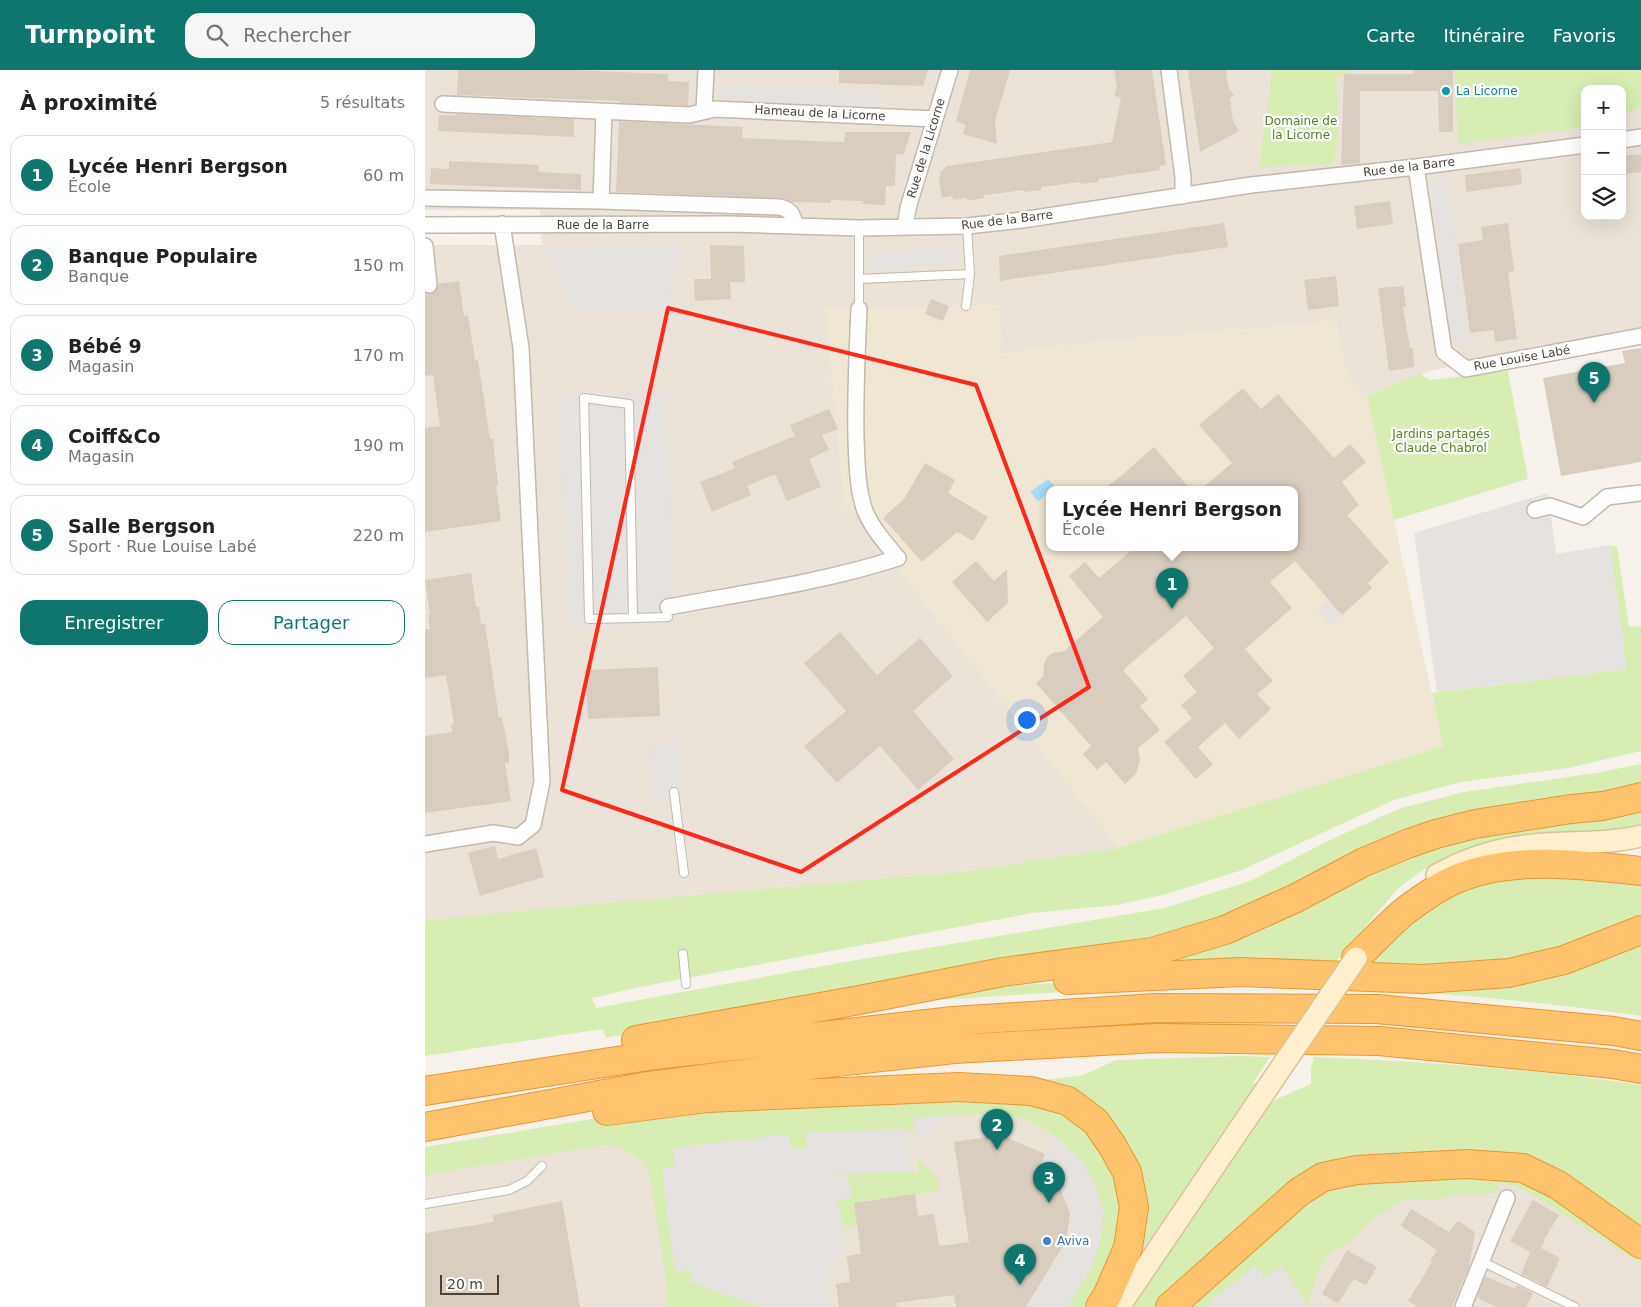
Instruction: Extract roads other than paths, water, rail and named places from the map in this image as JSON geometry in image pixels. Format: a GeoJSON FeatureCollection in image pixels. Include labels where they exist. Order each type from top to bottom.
{"type":"FeatureCollection","features":[{"type":"Feature","properties":{"kind":"highway"},"geometry":{"type":"LineString","coordinates":[[578,1066],[623,1042],[1003,972],[1072,964],[1160,950],[1225,930],[1296,898],[1364,862],[1436,834],[1475,824],[1603,806],[1641,797]]}},
{"type":"Feature","properties":{"kind":"highway"},"geometry":{"type":"LineString","coordinates":[[1356,958],[1405,912],[1446,884],[1471,874],[1502,867],[1544,865],[1590,866],[1641,871]]}},
{"type":"Feature","properties":{"kind":"highway"},"geometry":{"type":"LineString","coordinates":[[929,987],[1241,972],[1423,979],[1509,974],[1564,960],[1641,930]]}},
{"type":"Feature","properties":{"kind":"highway"},"geometry":{"type":"LineString","coordinates":[[425,1090],[655,1055],[953,1021],[1156,1008],[1377,1009],[1614,1031],[1641,1036]]}},
{"type":"Feature","properties":{"kind":"highway"},"geometry":{"type":"LineString","coordinates":[[425,1127],[642,1087],[801,1066],[954,1049],[1157,1038],[1379,1041],[1613,1064],[1641,1069]]}},
{"type":"Feature","properties":{"kind":"highway"},"geometry":{"type":"LineString","coordinates":[[463,1120],[554,1118],[707,1098],[959,1087],[1031,1091],[1068,1102],[1096,1122],[1127,1172],[1134,1207],[1128,1248],[1107,1296],[1100,1307]]}},
{"type":"Feature","properties":{"kind":"highway"},"geometry":{"type":"LineString","coordinates":[[1170,1307],[1299,1192],[1323,1177],[1357,1170],[1466,1164],[1523,1168],[1559,1185],[1641,1244]]}},
{"type":"Feature","properties":{"kind":"street"},"geometry":{"type":"LineString","coordinates":[[704,111],[707,70]]}},
{"type":"Feature","properties":{"kind":"street","name":"Rue de la Licorne"},"geometry":{"type":"LineString","coordinates":[[905,227],[908,208],[950,70]]}},
{"type":"Feature","properties":{"kind":"street"},"geometry":{"type":"LineString","coordinates":[[1169,70],[1183,177],[1183,196]]}},
{"type":"Feature","properties":{"kind":"street","name":"Hameau de la Licorne"},"geometry":{"type":"LineString","coordinates":[[443,104],[689,115],[715,109],[935,119]]}},
{"type":"Feature","properties":{"kind":"street"},"geometry":{"type":"LineString","coordinates":[[601,201],[604,112]]}},
{"type":"Feature","properties":{"kind":"street"},"geometry":{"type":"LineString","coordinates":[[1626,139],[1641,137]]}},
{"type":"Feature","properties":{"kind":"street","name":"Rue de la Barre"},"geometry":{"type":"LineString","coordinates":[[425,225],[795,226],[859,228],[967,226],[1022,220],[1251,185],[1416,167],[1581,146]]}},
{"type":"Feature","properties":{"kind":"street","name":"Rue Louise Labé"},"geometry":{"type":"LineString","coordinates":[[1416,167],[1444,352],[1466,369],[1641,336]]}},
{"type":"Feature","properties":{"kind":"street"},"geometry":{"type":"LineString","coordinates":[[425,198],[778,207],[790,212],[795,221],[795,226]]}},
{"type":"Feature","properties":{"kind":"street"},"geometry":{"type":"LineString","coordinates":[[425,844],[493,833],[518,837],[533,825],[541,782],[521,348],[503,224]]}},
{"type":"Feature","properties":{"kind":"street"},"geometry":{"type":"LineString","coordinates":[[425,246],[429,285]]}},
{"type":"Feature","properties":{"kind":"street"},"geometry":{"type":"LineString","coordinates":[[668,612],[870,567],[898,558],[884,542],[865,511],[860,488],[857,463],[855,404],[859,309]]}},
{"type":"Feature","properties":{"kind":"street"},"geometry":{"type":"LineString","coordinates":[[1535,510],[1550,506],[1583,516],[1607,497],[1641,493]]}},
{"type":"Feature","properties":{"kind":"street"},"geometry":{"type":"LineString","coordinates":[[1119,1307],[1374,931],[1407,893],[1441,872],[1468,859],[1498,851],[1533,845],[1598,843],[1641,836]]}},
{"type":"Feature","properties":{"kind":"street"},"geometry":{"type":"LineString","coordinates":[[1463,1307],[1507,1198]]}},
{"type":"Feature","properties":{"kind":"lane"},"geometry":{"type":"LineString","coordinates":[[966,306],[971,274],[967,226]]}},
{"type":"Feature","properties":{"kind":"lane"},"geometry":{"type":"LineString","coordinates":[[859,228],[859,309]]}},
{"type":"Feature","properties":{"kind":"lane"},"geometry":{"type":"LineString","coordinates":[[859,279],[971,274]]}},
{"type":"Feature","properties":{"kind":"lane"},"geometry":{"type":"LineString","coordinates":[[633,618],[629,404],[585,398],[589,619],[633,618],[668,612]]}},
{"type":"Feature","properties":{"kind":"lane"},"geometry":{"type":"LineString","coordinates":[[674,792],[684,873]]}},
{"type":"Feature","properties":{"kind":"lane"},"geometry":{"type":"LineString","coordinates":[[683,954],[686,984]]}},
{"type":"Feature","properties":{"kind":"lane"},"geometry":{"type":"LineString","coordinates":[[425,1204],[509,1190],[527,1181],[542,1166]]}},
{"type":"Feature","properties":{"kind":"lane"},"geometry":{"type":"LineString","coordinates":[[1481,1261],[1575,1307]]}},
{"type":"Feature","properties":{"kind":"water"},"geometry":{"type":"Polygon","coordinates":[[[1048,479],[1054,486],[1046,486],[1046,495],[1038,501],[1030,492],[1048,479]]]}},
{"type":"Feature","properties":{"kind":"place","name":"La Licorne"},"geometry":{"type":"Point","coordinates":[1446,91]}},
{"type":"Feature","properties":{"kind":"place","name":"Salle Bergson"},"geometry":{"type":"Point","coordinates":[1594,403]}},
{"type":"Feature","properties":{"kind":"place","name":"Lycée Henri Bergson"},"geometry":{"type":"Point","coordinates":[1172,609]}},
{"type":"Feature","properties":{"kind":"place","name":"Banque Populaire"},"geometry":{"type":"Point","coordinates":[997,1150]}},
{"type":"Feature","properties":{"kind":"place","name":"Bébé 9"},"geometry":{"type":"Point","coordinates":[1049,1203]}},
{"type":"Feature","properties":{"kind":"place","name":"Aviva"},"geometry":{"type":"Point","coordinates":[1047,1241]}},
{"type":"Feature","properties":{"kind":"place","name":"Coiff&Co"},"geometry":{"type":"Point","coordinates":[1020,1285]}},
{"type":"Feature","properties":{"kind":"park label","name":"Domaine de la Licorne"},"geometry":{"type":"Point","coordinates":[1301,128]}},
{"type":"Feature","properties":{"kind":"park label","name":"Jardins partagés Claude Chabrol"},"geometry":{"type":"Point","coordinates":[1441,441]}}]}
